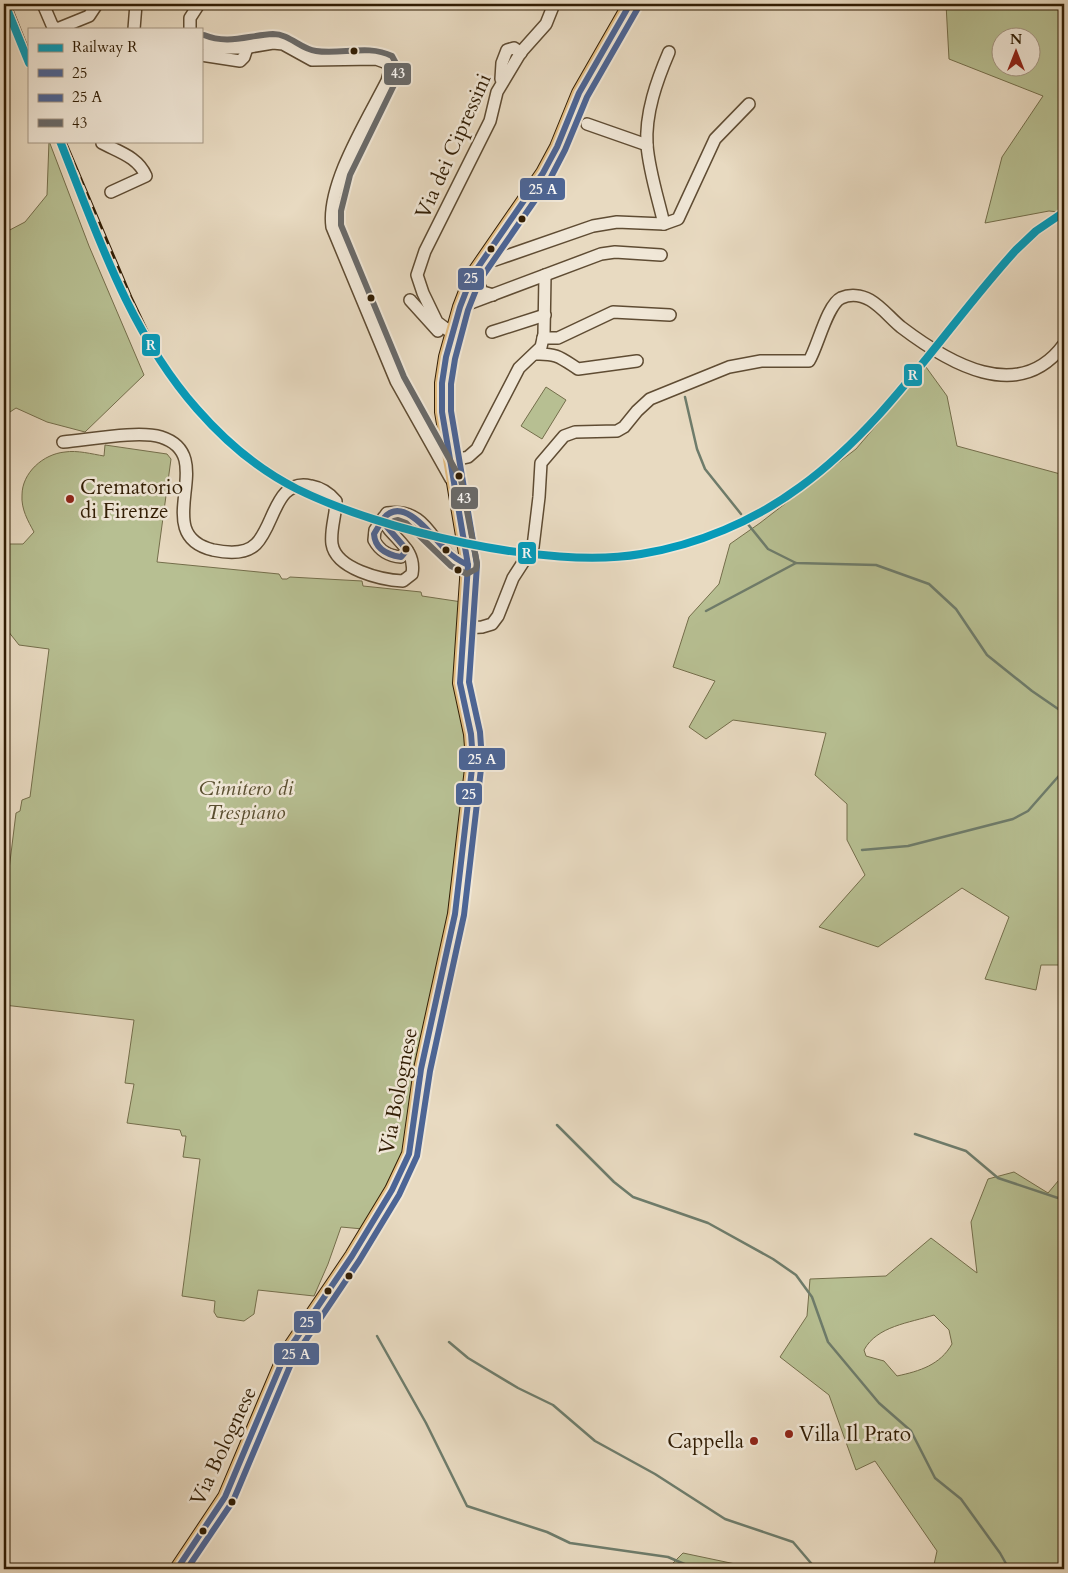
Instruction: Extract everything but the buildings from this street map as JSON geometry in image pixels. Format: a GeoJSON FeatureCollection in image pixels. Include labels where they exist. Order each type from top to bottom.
{"type":"FeatureCollection","features":[{"type":"Feature","properties":{"kind":"main road","name":"Via Bolognese"},"geometry":{"type":"LineString","coordinates":[[177,1569],[225,1497],[285,1355],[352,1256],[392,1190],[409,1154],[421,1069],[455,914],[473,760],[471,734],[460,683],[468,565],[442,412],[442,392],[452,338],[460,307],[472,276],[543,173],[557,147],[580,93],[630,4]]}},
{"type":"Feature","properties":{"kind":"street"},"geometry":{"type":"LineString","coordinates":[[43,4],[52,25],[56,28]]}},
{"type":"Feature","properties":{"kind":"street"},"geometry":{"type":"LineString","coordinates":[[59,28],[89,16],[97,4]]}},
{"type":"Feature","properties":{"kind":"street"},"geometry":{"type":"LineString","coordinates":[[134,28],[136,4]]}},
{"type":"Feature","properties":{"kind":"street"},"geometry":{"type":"LineString","coordinates":[[190,28],[190,18],[199,4]]}},
{"type":"Feature","properties":{"kind":"street","name":"Via dei Cipressini"},"geometry":{"type":"LineString","coordinates":[[452,338],[437,322],[423,293],[417,275],[425,251],[490,121],[500,86],[521,53],[546,24],[554,4]]}},
{"type":"Feature","properties":{"kind":"street"},"geometry":{"type":"LineString","coordinates":[[202,44],[213,48],[247,48],[272,43],[283,44],[312,60],[376,59],[387,63],[390,70],[387,81],[352,147],[339,183],[330,213],[332,227],[396,381],[453,483]]}},
{"type":"Feature","properties":{"kind":"street"},"geometry":{"type":"LineString","coordinates":[[202,55],[240,61],[244,57],[247,48]]}},
{"type":"Feature","properties":{"kind":"street"},"geometry":{"type":"LineString","coordinates":[[664,224],[647,145],[649,119],[657,81],[669,52]]}},
{"type":"Feature","properties":{"kind":"street"},"geometry":{"type":"LineString","coordinates":[[482,259],[495,260],[593,226],[617,222],[664,224],[678,219],[715,140],[749,104]]}},
{"type":"Feature","properties":{"kind":"street"},"geometry":{"type":"LineString","coordinates":[[587,124],[647,145]]}},
{"type":"Feature","properties":{"kind":"street"},"geometry":{"type":"LineString","coordinates":[[102,142],[132,158],[143,169],[146,176],[111,192]]}},
{"type":"Feature","properties":{"kind":"street"},"geometry":{"type":"LineString","coordinates":[[460,307],[600,254],[615,252],[661,255]]}},
{"type":"Feature","properties":{"kind":"street"},"geometry":{"type":"LineString","coordinates":[[450,461],[468,456],[477,449],[519,368],[541,347],[545,315],[545,275]]}},
{"type":"Feature","properties":{"kind":"street"},"geometry":{"type":"LineString","coordinates":[[472,276],[483,292],[493,295]]}},
{"type":"Feature","properties":{"kind":"street"},"geometry":{"type":"LineString","coordinates":[[464,628],[482,628],[492,624],[498,616],[513,578],[533,547],[541,464],[564,436],[575,432],[617,431],[624,427],[650,399],[737,365],[761,362],[809,361],[817,348],[830,309],[839,298],[854,294],[869,299],[885,310],[900,325],[944,356],[979,371],[1005,375],[1030,372],[1064,344]]}},
{"type":"Feature","properties":{"kind":"street"},"geometry":{"type":"LineString","coordinates":[[410,300],[452,338]]}},
{"type":"Feature","properties":{"kind":"street"},"geometry":{"type":"LineString","coordinates":[[543,338],[558,338],[613,312],[670,315]]}},
{"type":"Feature","properties":{"kind":"street"},"geometry":{"type":"LineString","coordinates":[[492,332],[545,315]]}},
{"type":"Feature","properties":{"kind":"street"},"geometry":{"type":"LineString","coordinates":[[535,354],[548,354],[566,359],[578,369],[637,361]]}},
{"type":"Feature","properties":{"kind":"street"},"geometry":{"type":"LineString","coordinates":[[63,442],[148,435],[170,441],[183,454],[186,468],[187,485],[183,523],[187,535],[196,543],[209,549],[226,553],[243,552],[256,545],[266,531],[279,502],[288,489],[297,484],[304,484],[324,490],[336,502],[332,543],[339,559],[350,567],[392,581],[403,581],[412,574],[413,568],[407,550],[387,527],[383,518]]}},
{"type":"Feature","properties":{"kind":"street"},"geometry":{"type":"LineString","coordinates":[[407,550],[401,557],[391,556],[377,546],[374,540],[375,530],[387,513],[410,514],[419,519],[446,552],[462,564],[468,565]]}},
{"type":"Feature","properties":{"kind":"green space"},"geometry":{"type":"Polygon","coordinates":[[[946,4],[1064,4],[1064,209],[1059,212],[1049,211],[985,223],[1002,157],[1043,96],[997,78],[1040,78],[1040,28],[990,28],[990,75],[949,59],[946,4]]]}},
{"type":"Feature","properties":{"kind":"green space"},"geometry":{"type":"Polygon","coordinates":[[[49,142],[89,246],[144,375],[85,432],[47,422],[16,408],[4,416],[4,233],[25,222],[47,195],[49,142]]]}},
{"type":"Feature","properties":{"kind":"green space"},"geometry":{"type":"Polygon","coordinates":[[[926,367],[947,396],[957,446],[1064,475],[1064,965],[1041,965],[1036,990],[985,979],[1009,917],[962,888],[878,947],[819,927],[865,875],[847,840],[847,804],[815,775],[826,733],[733,720],[706,739],[689,727],[715,681],[673,667],[689,617],[719,584],[730,544],[856,449],[926,367]]]}},
{"type":"Feature","properties":{"kind":"green space"},"geometry":{"type":"Polygon","coordinates":[[[546,387],[566,400],[542,439],[521,426],[546,387]]]}},
{"type":"Feature","properties":{"kind":"green space","name":"Cimitero di Trespiano"},"geometry":{"type":"Polygon","coordinates":[[[105,445],[167,454],[171,459],[157,562],[279,574],[282,579],[290,577],[362,581],[363,586],[421,592],[422,596],[462,602],[455,686],[467,763],[444,945],[404,1152],[363,1229],[341,1227],[314,1296],[258,1290],[254,1314],[244,1321],[217,1317],[214,1312],[215,1301],[182,1296],[200,1159],[183,1157],[186,1136],[182,1136],[180,1130],[127,1123],[134,1084],[125,1083],[134,1020],[4,1005],[4,910],[16,813],[20,811],[22,800],[30,797],[49,649],[19,645],[4,626],[4,572],[8,544],[23,544],[34,532],[24,510],[22,495],[26,479],[35,466],[49,456],[65,452],[104,456],[105,445]]]}},
{"type":"Feature","properties":{"kind":"green space"},"geometry":{"type":"Polygon","coordinates":[[[1014,1172],[1048,1193],[1064,1174],[1064,1569],[933,1569],[937,1551],[875,1461],[856,1470],[829,1395],[780,1357],[807,1316],[810,1279],[886,1276],[931,1238],[977,1273],[971,1222],[988,1179],[1014,1172]],[[934,1315],[885,1330],[870,1342],[864,1350],[866,1356],[884,1361],[897,1376],[929,1366],[942,1357],[952,1344],[949,1330],[934,1315]]]}},
{"type":"Feature","properties":{"kind":"green space"},"geometry":{"type":"Polygon","coordinates":[[[683,1553],[759,1569],[667,1569],[683,1553]]]}},
{"type":"Feature","properties":{"kind":"waterway"},"geometry":{"type":"LineString","coordinates":[[685,397],[697,449],[705,469],[741,514]]}},
{"type":"Feature","properties":{"kind":"waterway"},"geometry":{"type":"LineString","coordinates":[[747,523],[768,549],[796,563],[876,565],[929,584],[956,609],[987,655],[1032,691],[1064,713]]}},
{"type":"Feature","properties":{"kind":"waterway"},"geometry":{"type":"LineString","coordinates":[[706,611],[796,563]]}},
{"type":"Feature","properties":{"kind":"waterway"},"geometry":{"type":"LineString","coordinates":[[862,850],[908,846],[1013,819],[1028,811],[1064,770]]}},
{"type":"Feature","properties":{"kind":"waterway"},"geometry":{"type":"LineString","coordinates":[[557,1125],[614,1182],[633,1197],[708,1223],[773,1259],[796,1275],[812,1297],[828,1342],[879,1403],[911,1431],[935,1478],[961,1499],[1000,1553],[1009,1569]]}},
{"type":"Feature","properties":{"kind":"waterway"},"geometry":{"type":"LineString","coordinates":[[915,1134],[966,1151],[998,1178],[1064,1200]]}},
{"type":"Feature","properties":{"kind":"waterway"},"geometry":{"type":"LineString","coordinates":[[377,1336],[426,1423],[467,1506],[547,1532],[570,1543],[668,1557],[696,1569]]}},
{"type":"Feature","properties":{"kind":"waterway"},"geometry":{"type":"LineString","coordinates":[[449,1342],[468,1358],[518,1388],[553,1405],[595,1441],[655,1474],[725,1519],[793,1542],[816,1569]]}},
{"type":"Feature","properties":{"kind":"railway"},"geometry":{"type":"LineString","coordinates":[[9,4],[28,52]]}},
{"type":"Feature","properties":{"kind":"railway"},"geometry":{"type":"LineString","coordinates":[[64,142],[130,297],[160,360]]}},
{"type":"Feature","properties":{"kind":"rail line","name":"R"},"geometry":{"type":"LineString","coordinates":[[5,4],[28,61]]}},
{"type":"Feature","properties":{"kind":"rail line","name":"R"},"geometry":{"type":"LineString","coordinates":[[60,142],[117,281],[153,348],[173,379],[197,409],[243,454],[269,473],[297,489],[332,505],[373,519],[466,543],[513,552],[560,556],[603,558],[641,554],[683,545],[744,521],[764,511],[800,487],[831,462],[888,405],[1016,250],[1036,231],[1064,212]]}},
{"type":"Feature","properties":{"kind":"transit line","name":"25"},"geometry":{"type":"LineString","coordinates":[[177,1569],[225,1497],[285,1355],[352,1256],[392,1190],[409,1154],[421,1069],[455,914],[473,760],[471,734],[460,683],[468,565],[442,412],[442,383],[446,357],[460,307],[472,276],[543,173],[557,147],[579,93],[630,4]]}},
{"type":"Feature","properties":{"kind":"transit line"},"geometry":{"type":"LineString","coordinates":[[187,1569],[233,1501],[293,1359],[359,1261],[399,1195],[417,1156],[430,1071],[464,915],[482,760],[480,732],[469,682],[477,565],[451,411],[451,384],[455,359],[468,310],[480,280],[551,177],[565,150],[587,97],[638,8]]}},
{"type":"Feature","properties":{"kind":"transit line","name":"43"},"geometry":{"type":"LineString","coordinates":[[204,35],[213,38],[230,39],[273,34],[285,36],[310,50],[325,52],[374,51],[392,56],[399,69],[395,83],[350,175],[341,211],[341,225],[404,377],[461,480],[477,563],[476,569],[467,574],[451,566],[406,523],[398,520],[394,521]]}},
{"type":"Feature","properties":{"kind":"transit line","name":"25"},"geometry":{"type":"LineString","coordinates":[[383,519],[391,513],[399,511],[408,514],[425,527],[450,554],[468,565]]}},
{"type":"Feature","properties":{"kind":"transit line","name":"25"},"geometry":{"type":"LineString","coordinates":[[383,519],[387,527],[407,550],[401,557],[387,553],[377,544],[374,534],[383,519]]}},
{"type":"Feature","properties":{"kind":"place","name":"Crematorio di Firenze"},"geometry":{"type":"Point","coordinates":[70,499]}},
{"type":"Feature","properties":{"kind":"place","name":"Villa Il Prato"},"geometry":{"type":"Point","coordinates":[789,1434]}},
{"type":"Feature","properties":{"kind":"place","name":"Cappella"},"geometry":{"type":"Point","coordinates":[754,1441]}}]}
